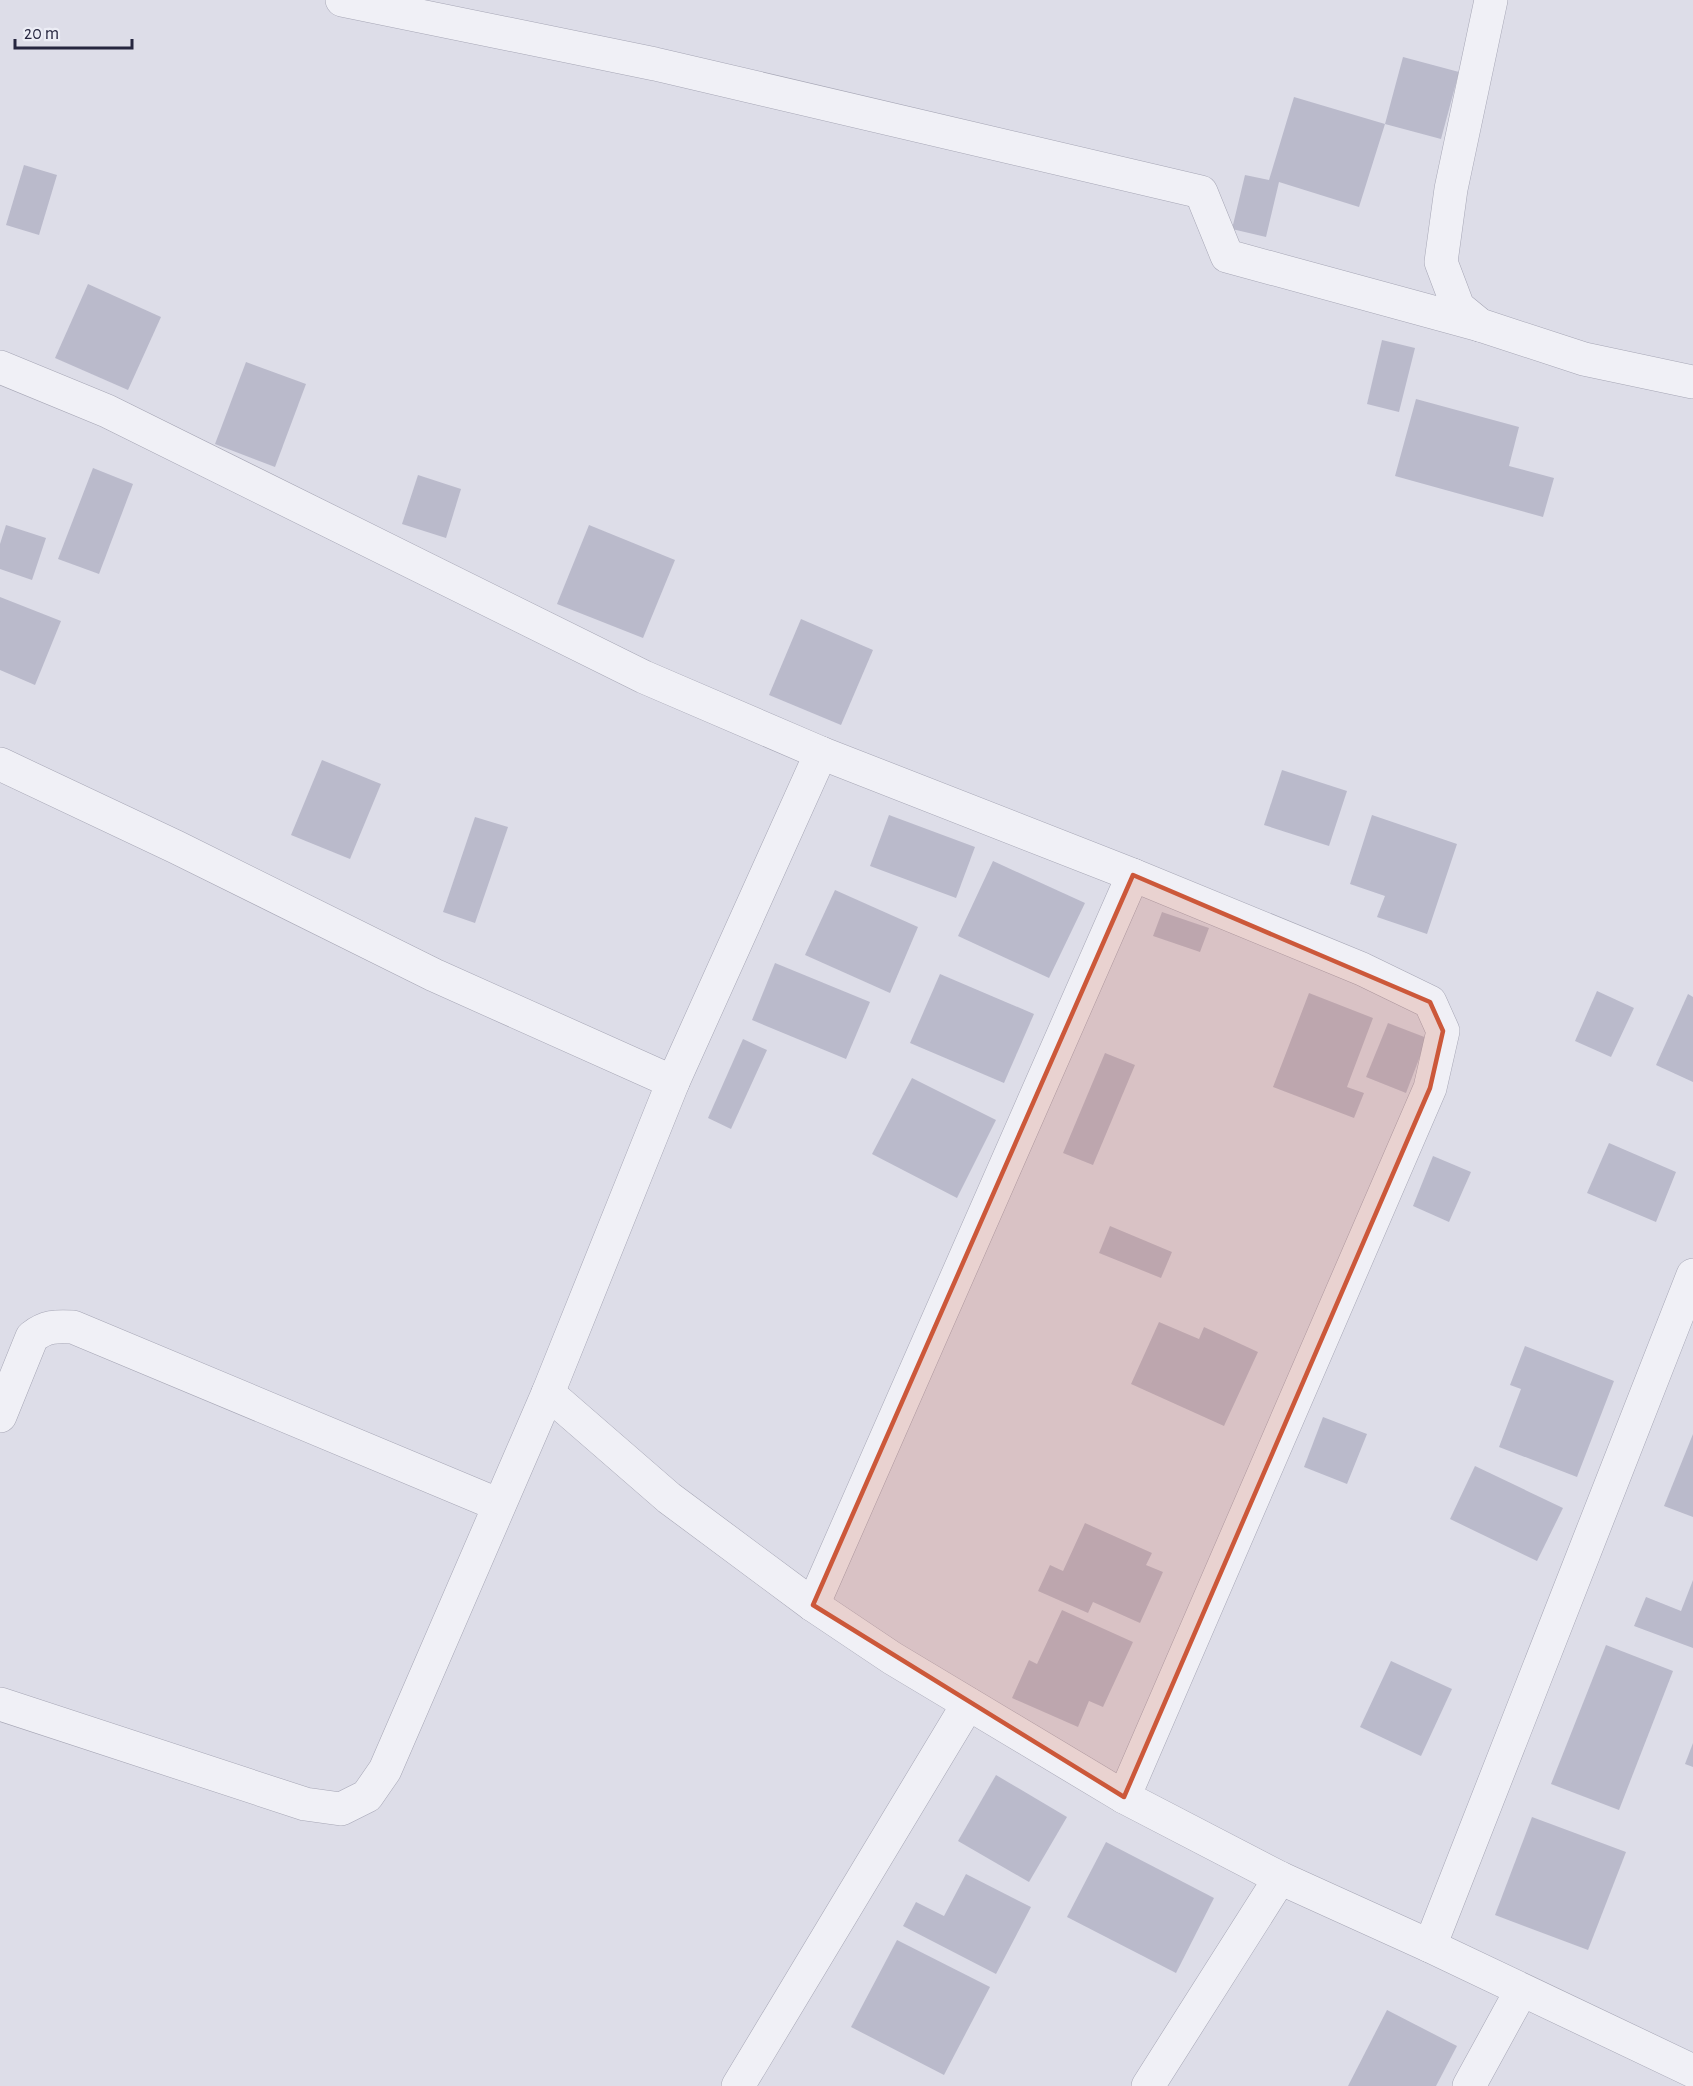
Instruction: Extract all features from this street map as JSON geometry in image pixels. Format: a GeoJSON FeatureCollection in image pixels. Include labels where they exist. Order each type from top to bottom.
{"type":"FeatureCollection","features":[{"type":"Feature","properties":{"kind":"street"},"geometry":{"type":"LineString","coordinates":[[342,0],[655,64],[1201,192],[1227,256],[1480,325],[1584,359],[1693,382]]}},
{"type":"Feature","properties":{"kind":"street"},"geometry":{"type":"LineString","coordinates":[[1480,325],[1458,307],[1441,262],[1451,189],[1491,0]]}},
{"type":"Feature","properties":{"kind":"street"},"geometry":{"type":"LineString","coordinates":[[0,367],[107,411],[644,677],[821,753],[1133,875],[1362,969],[1430,1002],[1443,1031],[1430,1089],[1124,1797]]}},
{"type":"Feature","properties":{"kind":"street"},"geometry":{"type":"LineString","coordinates":[[0,1704],[306,1804],[341,1809],[367,1796],[385,1770],[548,1393],[673,1082],[821,753]]}},
{"type":"Feature","properties":{"kind":"street"},"geometry":{"type":"LineString","coordinates":[[0,764],[176,847],[434,975],[673,1082]]}},
{"type":"Feature","properties":{"kind":"street"},"geometry":{"type":"LineString","coordinates":[[813,1605],[1133,875]]}},
{"type":"Feature","properties":{"kind":"street"},"geometry":{"type":"LineString","coordinates":[[1430,1946],[1693,1275]]}},
{"type":"Feature","properties":{"kind":"street"},"geometry":{"type":"LineString","coordinates":[[0,1416],[32,1337],[42,1329],[55,1326],[73,1327],[499,1505]]}},
{"type":"Feature","properties":{"kind":"street"},"geometry":{"type":"LineString","coordinates":[[548,1393],[669,1498],[813,1605],[892,1658],[1124,1797],[1280,1878],[1430,1946],[1693,2071]]}},
{"type":"Feature","properties":{"kind":"street"},"geometry":{"type":"LineString","coordinates":[[738,2086],[968,1704]]}},
{"type":"Feature","properties":{"kind":"street"},"geometry":{"type":"LineString","coordinates":[[1148,2086],[1280,1878]]}},
{"type":"Feature","properties":{"kind":"street"},"geometry":{"type":"LineString","coordinates":[[1469,2086],[1521,1991]]}},
{"type":"Feature","properties":{"kind":"highlighted area"},"geometry":{"type":"Polygon","coordinates":[[[1133,875],[1430,1002],[1443,1031],[1430,1088],[1124,1797],[813,1605],[1133,875]]]}},
{"type":"Feature","properties":{"kind":"building"},"geometry":{"type":"Polygon","coordinates":[[[1403,57],[1459,72],[1441,139],[1385,124],[1403,57]]]}},
{"type":"Feature","properties":{"kind":"building"},"geometry":{"type":"Polygon","coordinates":[[[1294,97],[1385,124],[1359,207],[1279,182],[1266,237],[1232,229],[1245,175],[1269,180],[1294,97]]]}},
{"type":"Feature","properties":{"kind":"building"},"geometry":{"type":"Polygon","coordinates":[[[24,165],[57,175],[39,235],[6,225],[24,165]]]}},
{"type":"Feature","properties":{"kind":"building"},"geometry":{"type":"Polygon","coordinates":[[[88,284],[161,317],[128,390],[55,358],[88,284]]]}},
{"type":"Feature","properties":{"kind":"building"},"geometry":{"type":"Polygon","coordinates":[[[1382,340],[1415,348],[1399,412],[1367,404],[1382,340]]]}},
{"type":"Feature","properties":{"kind":"building"},"geometry":{"type":"Polygon","coordinates":[[[246,362],[306,384],[275,467],[215,444],[246,362]]]}},
{"type":"Feature","properties":{"kind":"building"},"geometry":{"type":"Polygon","coordinates":[[[1416,399],[1519,427],[1509,466],[1554,478],[1543,517],[1395,476],[1416,399]]]}},
{"type":"Feature","properties":{"kind":"building"},"geometry":{"type":"Polygon","coordinates":[[[93,468],[133,484],[99,574],[58,559],[93,468]]]}},
{"type":"Feature","properties":{"kind":"building"},"geometry":{"type":"Polygon","coordinates":[[[418,475],[461,489],[446,538],[402,524],[418,475]]]}},
{"type":"Feature","properties":{"kind":"building"},"geometry":{"type":"Polygon","coordinates":[[[6,525],[46,538],[32,580],[0,569],[0,544],[6,525]]]}},
{"type":"Feature","properties":{"kind":"building"},"geometry":{"type":"Polygon","coordinates":[[[589,525],[675,560],[643,638],[557,604],[589,525]]]}},
{"type":"Feature","properties":{"kind":"building"},"geometry":{"type":"Polygon","coordinates":[[[0,597],[61,621],[35,685],[0,670],[0,597]]]}},
{"type":"Feature","properties":{"kind":"building"},"geometry":{"type":"Polygon","coordinates":[[[801,619],[873,650],[841,725],[769,695],[801,619]]]}},
{"type":"Feature","properties":{"kind":"building"},"geometry":{"type":"Polygon","coordinates":[[[322,760],[381,784],[350,859],[291,835],[322,760]]]}},
{"type":"Feature","properties":{"kind":"building"},"geometry":{"type":"Polygon","coordinates":[[[1282,770],[1347,791],[1329,846],[1264,825],[1282,770]]]}},
{"type":"Feature","properties":{"kind":"building"},"geometry":{"type":"Polygon","coordinates":[[[889,815],[975,847],[956,898],[870,866],[889,815]]]}},
{"type":"Feature","properties":{"kind":"building"},"geometry":{"type":"Polygon","coordinates":[[[1372,815],[1457,844],[1427,934],[1377,917],[1385,896],[1350,884],[1372,815]]]}},
{"type":"Feature","properties":{"kind":"building"},"geometry":{"type":"Polygon","coordinates":[[[475,817],[508,827],[475,923],[443,912],[475,817]]]}},
{"type":"Feature","properties":{"kind":"building"},"geometry":{"type":"Polygon","coordinates":[[[993,861],[1085,903],[1049,978],[958,936],[993,861]]]}},
{"type":"Feature","properties":{"kind":"building"},"geometry":{"type":"Polygon","coordinates":[[[835,890],[918,927],[890,993],[805,955],[835,890]]]}},
{"type":"Feature","properties":{"kind":"building"},"geometry":{"type":"Polygon","coordinates":[[[1162,912],[1209,928],[1200,952],[1153,936],[1162,912]]]}},
{"type":"Feature","properties":{"kind":"building"},"geometry":{"type":"Polygon","coordinates":[[[775,963],[870,1002],[846,1059],[752,1020],[775,963]]]}},
{"type":"Feature","properties":{"kind":"building"},"geometry":{"type":"Polygon","coordinates":[[[940,974],[1034,1014],[1004,1083],[910,1043],[940,974]]]}},
{"type":"Feature","properties":{"kind":"building"},"geometry":{"type":"Polygon","coordinates":[[[1597,991],[1634,1008],[1611,1057],[1575,1041],[1597,991]]]}},
{"type":"Feature","properties":{"kind":"building"},"geometry":{"type":"Polygon","coordinates":[[[1309,993],[1373,1018],[1347,1087],[1364,1093],[1354,1118],[1273,1087],[1309,993]]]}},
{"type":"Feature","properties":{"kind":"building"},"geometry":{"type":"Polygon","coordinates":[[[1688,994],[1693,997],[1693,1082],[1656,1065],[1688,994]]]}},
{"type":"Feature","properties":{"kind":"building"},"geometry":{"type":"Polygon","coordinates":[[[1388,1023],[1427,1038],[1406,1093],[1366,1077],[1388,1023]]]}},
{"type":"Feature","properties":{"kind":"building"},"geometry":{"type":"Polygon","coordinates":[[[743,1039],[767,1050],[731,1129],[708,1118],[743,1039]]]}},
{"type":"Feature","properties":{"kind":"building"},"geometry":{"type":"Polygon","coordinates":[[[1105,1053],[1135,1065],[1093,1165],[1063,1153],[1105,1053]]]}},
{"type":"Feature","properties":{"kind":"building"},"geometry":{"type":"Polygon","coordinates":[[[912,1078],[996,1120],[957,1198],[872,1154],[912,1078]]]}},
{"type":"Feature","properties":{"kind":"building"},"geometry":{"type":"Polygon","coordinates":[[[1609,1143],[1676,1172],[1656,1222],[1587,1193],[1609,1143]]]}},
{"type":"Feature","properties":{"kind":"building"},"geometry":{"type":"Polygon","coordinates":[[[1433,1156],[1471,1172],[1449,1222],[1413,1206],[1433,1156]]]}},
{"type":"Feature","properties":{"kind":"building"},"geometry":{"type":"Polygon","coordinates":[[[1110,1226],[1172,1252],[1161,1278],[1099,1253],[1110,1226]]]}},
{"type":"Feature","properties":{"kind":"building"},"geometry":{"type":"Polygon","coordinates":[[[1159,1322],[1199,1339],[1204,1327],[1258,1352],[1224,1426],[1131,1384],[1159,1322]]]}},
{"type":"Feature","properties":{"kind":"building"},"geometry":{"type":"Polygon","coordinates":[[[1525,1346],[1614,1381],[1577,1477],[1499,1447],[1521,1389],[1510,1385],[1525,1346]]]}},
{"type":"Feature","properties":{"kind":"building"},"geometry":{"type":"Polygon","coordinates":[[[1323,1417],[1367,1434],[1347,1484],[1304,1467],[1323,1417]]]}},
{"type":"Feature","properties":{"kind":"building"},"geometry":{"type":"Polygon","coordinates":[[[1693,1434],[1693,1517],[1664,1506],[1693,1434]]]}},
{"type":"Feature","properties":{"kind":"building"},"geometry":{"type":"Polygon","coordinates":[[[1475,1466],[1563,1508],[1537,1561],[1450,1519],[1475,1466]]]}},
{"type":"Feature","properties":{"kind":"building"},"geometry":{"type":"Polygon","coordinates":[[[1085,1523],[1152,1553],[1146,1565],[1163,1572],[1140,1623],[1093,1602],[1088,1613],[1038,1591],[1050,1565],[1063,1571],[1085,1523]]]}},
{"type":"Feature","properties":{"kind":"building"},"geometry":{"type":"Polygon","coordinates":[[[1693,1580],[1693,1648],[1634,1626],[1646,1597],[1681,1611],[1693,1580]]]}},
{"type":"Feature","properties":{"kind":"building"},"geometry":{"type":"Polygon","coordinates":[[[1062,1610],[1133,1642],[1103,1707],[1089,1701],[1078,1727],[1012,1698],[1029,1660],[1037,1664],[1062,1610]]]}},
{"type":"Feature","properties":{"kind":"building"},"geometry":{"type":"Polygon","coordinates":[[[1606,1645],[1673,1671],[1619,1810],[1551,1784],[1606,1645]]]}},
{"type":"Feature","properties":{"kind":"building"},"geometry":{"type":"Polygon","coordinates":[[[1391,1661],[1452,1689],[1421,1756],[1360,1727],[1391,1661]]]}},
{"type":"Feature","properties":{"kind":"building"},"geometry":{"type":"Polygon","coordinates":[[[1693,1743],[1693,1767],[1685,1764],[1693,1743]]]}},
{"type":"Feature","properties":{"kind":"building"},"geometry":{"type":"Polygon","coordinates":[[[996,1775],[1067,1817],[1029,1882],[958,1841],[996,1775]]]}},
{"type":"Feature","properties":{"kind":"building"},"geometry":{"type":"Polygon","coordinates":[[[1532,1817],[1626,1852],[1588,1950],[1495,1915],[1532,1817]]]}},
{"type":"Feature","properties":{"kind":"building"},"geometry":{"type":"Polygon","coordinates":[[[1106,1842],[1214,1898],[1176,1973],[1067,1917],[1106,1842]]]}},
{"type":"Feature","properties":{"kind":"building"},"geometry":{"type":"Polygon","coordinates":[[[966,1874],[1031,1907],[996,1974],[903,1926],[916,1902],[944,1916],[966,1874]]]}},
{"type":"Feature","properties":{"kind":"building"},"geometry":{"type":"Polygon","coordinates":[[[897,1940],[990,1987],[944,2075],[851,2027],[897,1940]]]}},
{"type":"Feature","properties":{"kind":"building"},"geometry":{"type":"Polygon","coordinates":[[[1387,2010],[1457,2046],[1436,2086],[1348,2086],[1387,2010]]]}}]}
